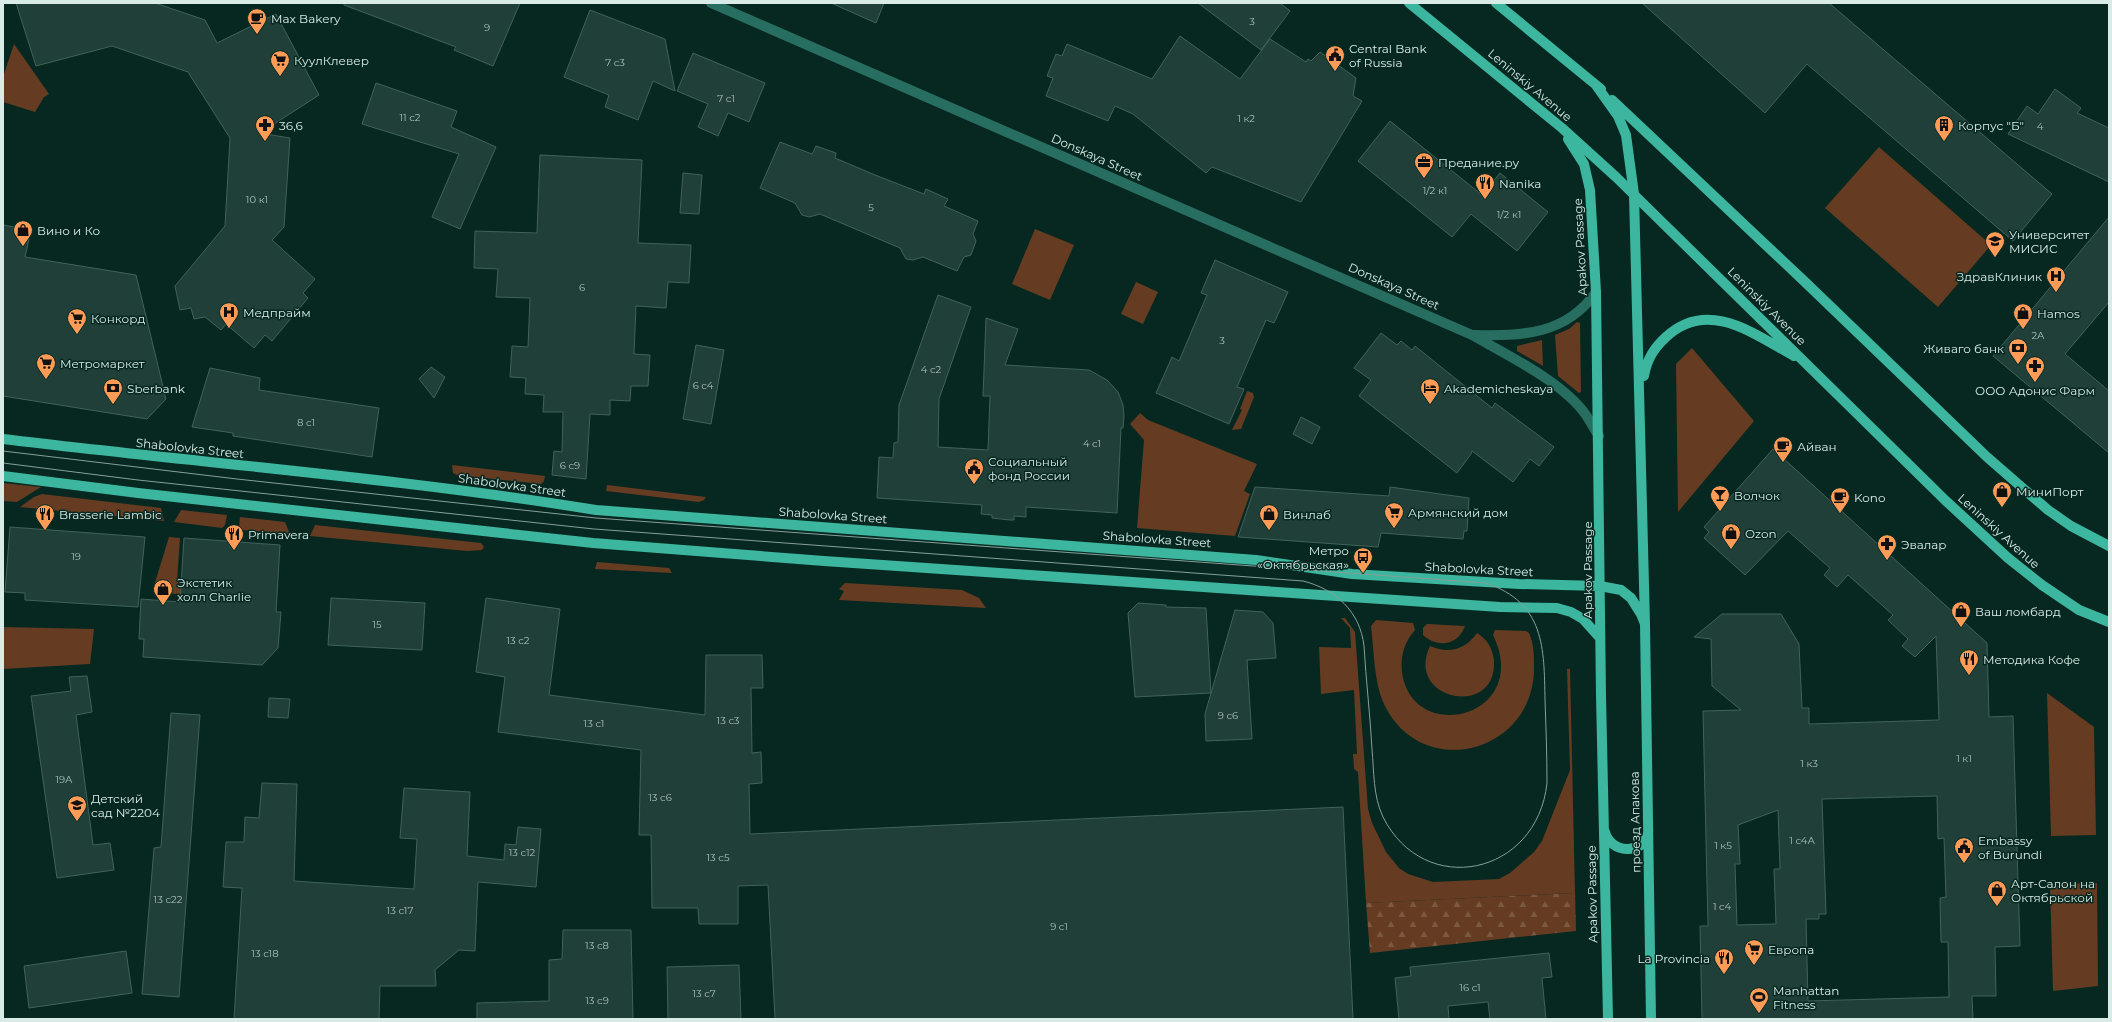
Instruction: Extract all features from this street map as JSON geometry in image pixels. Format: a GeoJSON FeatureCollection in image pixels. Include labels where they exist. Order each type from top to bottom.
{"type":"FeatureCollection","features":[{"type":"Feature","properties":{"kind":"main road","name":"Leninskiy Avenue"},"geometry":{"type":"LineString","coordinates":[[1409,3],[1562,128],[1634,194],[1946,501],[2008,558],[2042,585],[2079,610],[2109,622]]}},
{"type":"Feature","properties":{"kind":"main road"},"geometry":{"type":"LineString","coordinates":[[1496,3],[1596,85],[1794,271],[1986,458],[2048,510],[2071,526],[2109,546]]}},
{"type":"Feature","properties":{"kind":"main road"},"geometry":{"type":"LineString","coordinates":[[1596,85],[1618,116],[1626,135],[1634,194],[1640,399]]}},
{"type":"Feature","properties":{"kind":"main road","name":"Apakov Passage"},"geometry":{"type":"LineString","coordinates":[[1562,128],[1584,164],[1590,190],[1596,292],[1599,436],[1600,638],[1608,1019]]}},
{"type":"Feature","properties":{"kind":"main road"},"geometry":{"type":"LineString","coordinates":[[1640,399],[1646,364],[1655,347],[1683,324],[1698,320],[1729,322],[1748,330],[1806,363]]}},
{"type":"Feature","properties":{"kind":"main road","name":"проезд Апакова"},"geometry":{"type":"LineString","coordinates":[[1640,399],[1651,1019]]}},
{"type":"Feature","properties":{"kind":"main road","name":"Shabolovka Street"},"geometry":{"type":"LineString","coordinates":[[3,438],[147,457],[512,496],[596,510],[1256,560],[1352,574],[1519,584],[1600,586],[1621,590],[1631,598],[1641,614],[1645,624]]}},
{"type":"Feature","properties":{"kind":"main road"},"geometry":{"type":"LineString","coordinates":[[3,476],[138,493],[601,544],[824,562],[1382,600],[1500,607],[1557,608],[1571,612],[1583,619],[1600,638]]}},
{"type":"Feature","properties":{"kind":"main road"},"geometry":{"type":"LineString","coordinates":[[1604,828],[1606,836],[1611,844],[1626,850],[1635,848],[1642,843],[1647,836],[1648,827]]}},
{"type":"Feature","properties":{"kind":"street","name":"Donskaya Street"},"geometry":{"type":"LineString","coordinates":[[711,3],[1472,335],[1527,367],[1570,398],[1585,414],[1599,436]]}},
{"type":"Feature","properties":{"kind":"street","name":"Donskaya Street"},"geometry":{"type":"LineString","coordinates":[[1472,335],[1508,335],[1537,332],[1557,325],[1574,315],[1586,306],[1596,292]]}},
{"type":"Feature","properties":{"kind":"green space"},"geometry":{"type":"Polygon","coordinates":[[[14,44],[49,94],[44,97],[35,112],[3,102],[3,77],[14,44]]]}},
{"type":"Feature","properties":{"kind":"green space"},"geometry":{"type":"Polygon","coordinates":[[[1879,147],[1991,245],[1938,307],[1825,208],[1879,147]]]}},
{"type":"Feature","properties":{"kind":"green space"},"geometry":{"type":"Polygon","coordinates":[[[1035,229],[1074,245],[1050,300],[1012,284],[1035,229]]]}},
{"type":"Feature","properties":{"kind":"green space"},"geometry":{"type":"Polygon","coordinates":[[[1136,282],[1158,292],[1143,324],[1121,314],[1136,282]]]}},
{"type":"Feature","properties":{"kind":"green space"},"geometry":{"type":"Polygon","coordinates":[[[1577,322],[1580,323],[1581,392],[1579,393],[1558,376],[1555,335],[1569,329],[1577,322]]]}},
{"type":"Feature","properties":{"kind":"green space"},"geometry":{"type":"Polygon","coordinates":[[[1542,340],[1543,366],[1517,351],[1517,346],[1542,340]]]}},
{"type":"Feature","properties":{"kind":"green space"},"geometry":{"type":"Polygon","coordinates":[[[1692,348],[1754,421],[1678,512],[1676,364],[1692,348]]]}},
{"type":"Feature","properties":{"kind":"green space"},"geometry":{"type":"Polygon","coordinates":[[[1247,391],[1253,393],[1254,397],[1241,429],[1232,430],[1242,410],[1240,409],[1247,391]]]}},
{"type":"Feature","properties":{"kind":"green space"},"geometry":{"type":"Polygon","coordinates":[[[1140,413],[1148,420],[1257,464],[1244,491],[1250,494],[1235,536],[1137,528],[1144,440],[1130,424],[1140,413]]]}},
{"type":"Feature","properties":{"kind":"green space"},"geometry":{"type":"Polygon","coordinates":[[[452,465],[545,476],[544,481],[541,484],[457,475],[453,473],[452,465]]]}},
{"type":"Feature","properties":{"kind":"green space"},"geometry":{"type":"Polygon","coordinates":[[[3,483],[41,487],[17,502],[3,501],[3,483]]]}},
{"type":"Feature","properties":{"kind":"green space"},"geometry":{"type":"Polygon","coordinates":[[[607,485],[706,497],[704,500],[699,502],[606,491],[607,485]]]}},
{"type":"Feature","properties":{"kind":"green space"},"geometry":{"type":"Polygon","coordinates":[[[42,494],[161,508],[164,521],[20,507],[34,497],[42,494]]]}},
{"type":"Feature","properties":{"kind":"green space"},"geometry":{"type":"Polygon","coordinates":[[[181,510],[227,515],[225,525],[222,528],[174,522],[181,510]]]}},
{"type":"Feature","properties":{"kind":"green space"},"geometry":{"type":"Polygon","coordinates":[[[240,517],[285,522],[290,534],[241,530],[239,527],[240,517]]]}},
{"type":"Feature","properties":{"kind":"green space"},"geometry":{"type":"Polygon","coordinates":[[[315,525],[481,543],[484,547],[482,550],[467,551],[310,536],[315,525]]]}},
{"type":"Feature","properties":{"kind":"green space"},"geometry":{"type":"Polygon","coordinates":[[[169,537],[180,538],[177,581],[185,582],[184,596],[153,589],[169,537]]]}},
{"type":"Feature","properties":{"kind":"green space"},"geometry":{"type":"Polygon","coordinates":[[[597,562],[669,568],[672,573],[595,569],[597,562]]]}},
{"type":"Feature","properties":{"kind":"green space"},"geometry":{"type":"Polygon","coordinates":[[[845,583],[962,590],[979,598],[986,608],[839,600],[844,591],[839,589],[845,583]]]}},
{"type":"Feature","properties":{"kind":"green space"},"geometry":{"type":"Polygon","coordinates":[[[1341,618],[1345,618],[1355,632],[1368,809],[1372,823],[1386,852],[1399,868],[1408,874],[1433,882],[1499,879],[1510,873],[1534,852],[1542,841],[1570,770],[1567,669],[1570,669],[1575,893],[1366,903],[1358,772],[1354,769],[1353,754],[1357,754],[1354,690],[1321,694],[1319,647],[1351,648],[1350,628],[1341,618]]]}},
{"type":"Feature","properties":{"kind":"green space"},"geometry":{"type":"Polygon","coordinates":[[[1376,620],[1413,623],[1415,630],[1408,639],[1402,660],[1402,672],[1410,695],[1426,709],[1446,715],[1466,712],[1484,703],[1497,686],[1501,663],[1493,635],[1495,630],[1526,631],[1529,633],[1533,646],[1534,669],[1529,698],[1515,721],[1496,738],[1472,748],[1447,750],[1423,743],[1401,728],[1384,704],[1378,686],[1371,626],[1376,620]]]}},
{"type":"Feature","properties":{"kind":"green space"},"geometry":{"type":"Polygon","coordinates":[[[1427,624],[1465,626],[1462,633],[1457,638],[1447,643],[1441,643],[1434,642],[1423,635],[1423,628],[1427,624]]]}},
{"type":"Feature","properties":{"kind":"green space"},"geometry":{"type":"Polygon","coordinates":[[[3,627],[94,629],[90,664],[3,669],[3,627]]]}},
{"type":"Feature","properties":{"kind":"green space"},"geometry":{"type":"Polygon","coordinates":[[[1477,633],[1487,641],[1492,652],[1494,661],[1491,679],[1482,691],[1468,696],[1453,696],[1440,690],[1429,679],[1425,665],[1430,646],[1444,650],[1456,649],[1462,647],[1477,633]]]}},
{"type":"Feature","properties":{"kind":"green space"},"geometry":{"type":"Polygon","coordinates":[[[2047,693],[2094,727],[2096,835],[2051,836],[2047,693]]]}},
{"type":"Feature","properties":{"kind":"green space"},"geometry":{"type":"Polygon","coordinates":[[[2097,883],[2098,986],[2053,991],[2050,884],[2097,883]]]}},
{"type":"Feature","properties":{"kind":"green space"},"geometry":{"type":"Polygon","coordinates":[[[1575,893],[1576,931],[1370,953],[1366,903],[1575,893]]]}},
{"type":"Feature","properties":{"kind":"building"},"geometry":{"type":"Polygon","coordinates":[[[16,3],[155,3],[205,20],[217,43],[276,14],[319,95],[260,133],[290,138],[284,227],[272,240],[315,279],[303,293],[308,298],[272,341],[265,335],[254,348],[226,324],[221,330],[205,317],[194,319],[191,308],[180,310],[175,286],[225,226],[230,138],[188,72],[112,46],[36,66],[16,3]]]}},
{"type":"Feature","properties":{"kind":"building"},"geometry":{"type":"Polygon","coordinates":[[[344,3],[520,3],[493,66],[454,50],[456,47],[344,5],[344,3]]]}},
{"type":"Feature","properties":{"kind":"building"},"geometry":{"type":"Polygon","coordinates":[[[831,3],[884,3],[876,23],[831,3]]]}},
{"type":"Feature","properties":{"kind":"building"},"geometry":{"type":"Polygon","coordinates":[[[1198,3],[1280,3],[1290,11],[1261,50],[1198,3]]]}},
{"type":"Feature","properties":{"kind":"building","name":"Корпус \"Б\""},"geometry":{"type":"Polygon","coordinates":[[[1642,3],[1829,3],[2052,194],[2013,241],[1807,64],[1765,113],[1642,3]]]}},
{"type":"Feature","properties":{"kind":"building"},"geometry":{"type":"Polygon","coordinates":[[[590,10],[665,39],[675,91],[653,81],[638,120],[605,107],[609,95],[564,77],[590,10]]]}},
{"type":"Feature","properties":{"kind":"building"},"geometry":{"type":"Polygon","coordinates":[[[1180,36],[1240,79],[1270,39],[1306,62],[1308,59],[1311,61],[1320,52],[1356,78],[1353,96],[1362,101],[1301,202],[1212,167],[1206,173],[1133,114],[1115,106],[1108,121],[1046,96],[1053,78],[1047,76],[1056,54],[1062,56],[1067,44],[1152,79],[1180,36]]]}},
{"type":"Feature","properties":{"kind":"building"},"geometry":{"type":"Polygon","coordinates":[[[693,53],[765,83],[749,122],[728,113],[718,136],[698,127],[708,104],[677,91],[693,53]]]}},
{"type":"Feature","properties":{"kind":"building"},"geometry":{"type":"Polygon","coordinates":[[[376,83],[457,111],[451,127],[496,147],[460,229],[432,217],[459,154],[362,124],[376,83]]]}},
{"type":"Feature","properties":{"kind":"building"},"geometry":{"type":"Polygon","coordinates":[[[2055,89],[2081,108],[2077,113],[2109,128],[2109,182],[2008,134],[2027,106],[2038,114],[2055,89]]]}},
{"type":"Feature","properties":{"kind":"building"},"geometry":{"type":"Polygon","coordinates":[[[1390,121],[1482,195],[1500,173],[1548,212],[1517,251],[1471,214],[1452,237],[1358,161],[1390,121]]]}},
{"type":"Feature","properties":{"kind":"building"},"geometry":{"type":"Polygon","coordinates":[[[780,142],[812,154],[816,146],[836,153],[835,158],[875,175],[924,194],[926,189],[948,199],[944,206],[978,221],[973,234],[976,241],[971,255],[964,257],[957,271],[923,257],[913,260],[906,259],[900,248],[820,214],[809,217],[802,215],[795,203],[760,188],[780,142]]]}},
{"type":"Feature","properties":{"kind":"building"},"geometry":{"type":"Polygon","coordinates":[[[540,155],[642,160],[638,243],[691,245],[689,283],[668,282],[666,308],[636,306],[634,354],[650,355],[648,386],[631,386],[630,401],[610,400],[610,415],[590,414],[586,479],[552,475],[554,451],[562,452],[563,412],[543,412],[544,395],[525,394],[526,378],[510,377],[512,346],[528,347],[530,298],[496,297],[498,269],[474,268],[475,231],[537,233],[540,155]]]}},
{"type":"Feature","properties":{"kind":"building"},"geometry":{"type":"Polygon","coordinates":[[[683,173],[702,175],[699,214],[680,213],[683,173]]]}},
{"type":"Feature","properties":{"kind":"building"},"geometry":{"type":"Polygon","coordinates":[[[2109,217],[2109,302],[2065,354],[2109,391],[2109,453],[1993,356],[2109,217]]]}},
{"type":"Feature","properties":{"kind":"building","name":"Конкорд"},"geometry":{"type":"Polygon","coordinates":[[[3,225],[31,230],[25,257],[136,275],[166,399],[147,419],[3,396],[3,225]]]}},
{"type":"Feature","properties":{"kind":"building"},"geometry":{"type":"Polygon","coordinates":[[[1215,260],[1288,292],[1274,323],[1266,320],[1237,387],[1244,389],[1229,424],[1156,393],[1172,357],[1179,361],[1207,295],[1201,293],[1215,260]]]}},
{"type":"Feature","properties":{"kind":"building"},"geometry":{"type":"Polygon","coordinates":[[[938,295],[971,307],[939,399],[938,447],[988,450],[990,396],[983,396],[986,318],[1018,329],[1005,365],[1089,370],[1107,380],[1118,392],[1123,405],[1124,416],[1123,428],[1121,428],[1117,513],[1026,507],[1026,517],[1014,516],[1014,520],[1010,520],[992,518],[992,515],[981,514],[982,505],[877,498],[879,457],[893,458],[894,443],[898,442],[899,405],[938,295]]]}},
{"type":"Feature","properties":{"kind":"building","name":"Akademicheskaya"},"geometry":{"type":"Polygon","coordinates":[[[1381,333],[1397,345],[1401,341],[1412,350],[1415,346],[1492,408],[1495,403],[1554,447],[1539,466],[1530,459],[1513,482],[1472,451],[1457,473],[1359,396],[1371,380],[1354,368],[1381,333]]]}},
{"type":"Feature","properties":{"kind":"building"},"geometry":{"type":"Polygon","coordinates":[[[696,345],[724,350],[711,424],[683,419],[696,345]]]}},
{"type":"Feature","properties":{"kind":"building"},"geometry":{"type":"Polygon","coordinates":[[[431,367],[445,377],[434,398],[419,379],[431,367]]]}},
{"type":"Feature","properties":{"kind":"building"},"geometry":{"type":"Polygon","coordinates":[[[210,368],[260,378],[259,390],[379,408],[372,457],[233,436],[233,433],[192,427],[210,368]]]}},
{"type":"Feature","properties":{"kind":"building"},"geometry":{"type":"Polygon","coordinates":[[[1301,417],[1320,427],[1312,444],[1293,434],[1301,417]]]}},
{"type":"Feature","properties":{"kind":"building"},"geometry":{"type":"Polygon","coordinates":[[[1773,449],[1987,643],[1989,717],[2013,716],[2020,946],[1995,947],[1996,996],[1972,996],[1973,1019],[1702,1019],[1700,926],[1708,926],[1703,711],[1741,710],[1712,686],[1711,639],[1694,637],[1722,614],[1781,614],[1799,644],[1802,708],[1809,708],[1809,724],[1939,720],[1936,636],[1915,657],[1902,646],[1908,639],[1888,620],[1893,615],[1848,575],[1837,587],[1824,575],[1830,568],[1788,531],[1745,575],[1704,538],[1709,532],[1704,527],[1773,449]],[[1937,796],[1822,799],[1826,914],[1819,914],[1819,919],[1806,919],[1808,1001],[1949,997],[1948,942],[1941,942],[1940,898],[1946,897],[1944,838],[1938,839],[1937,796]],[[1778,810],[1738,825],[1740,864],[1735,864],[1737,925],[1776,924],[1774,869],[1780,869],[1778,810]]]}},
{"type":"Feature","properties":{"kind":"building"},"geometry":{"type":"Polygon","coordinates":[[[1255,487],[1389,496],[1390,487],[1469,498],[1467,531],[1464,531],[1463,539],[1381,533],[1378,547],[1238,537],[1255,487]]]}},
{"type":"Feature","properties":{"kind":"building"},"geometry":{"type":"Polygon","coordinates":[[[10,527],[145,537],[138,607],[25,600],[25,593],[5,592],[10,527]]]}},
{"type":"Feature","properties":{"kind":"building"},"geometry":{"type":"Polygon","coordinates":[[[184,538],[280,545],[276,612],[281,612],[278,648],[262,665],[143,657],[144,639],[139,639],[141,599],[180,602],[184,538]]]}},
{"type":"Feature","properties":{"kind":"building"},"geometry":{"type":"Polygon","coordinates":[[[331,598],[425,603],[422,650],[328,645],[331,598]]]}},
{"type":"Feature","properties":{"kind":"building"},"geometry":{"type":"Polygon","coordinates":[[[486,598],[560,609],[549,695],[705,715],[706,655],[762,655],[763,688],[751,688],[752,753],[761,752],[762,783],[749,784],[750,834],[1343,807],[1353,1019],[775,1019],[768,885],[738,886],[738,924],[699,924],[698,908],[652,908],[651,835],[639,835],[641,750],[498,732],[505,677],[476,672],[486,598]]]}},
{"type":"Feature","properties":{"kind":"building"},"geometry":{"type":"Polygon","coordinates":[[[1138,603],[1166,605],[1166,607],[1206,608],[1211,693],[1135,697],[1128,613],[1138,603]]]}},
{"type":"Feature","properties":{"kind":"building"},"geometry":{"type":"Polygon","coordinates":[[[1235,610],[1263,612],[1273,623],[1276,658],[1247,660],[1252,739],[1206,741],[1205,714],[1235,610]]]}},
{"type":"Feature","properties":{"kind":"building"},"geometry":{"type":"Polygon","coordinates":[[[87,676],[92,712],[76,715],[93,845],[110,843],[114,870],[57,878],[31,696],[71,691],[69,677],[87,676]]]}},
{"type":"Feature","properties":{"kind":"building"},"geometry":{"type":"Polygon","coordinates":[[[269,698],[290,699],[288,718],[268,717],[269,698]]]}},
{"type":"Feature","properties":{"kind":"building"},"geometry":{"type":"Polygon","coordinates":[[[171,713],[200,715],[179,997],[142,994],[154,848],[161,847],[171,713]]]}},
{"type":"Feature","properties":{"kind":"building"},"geometry":{"type":"Polygon","coordinates":[[[262,783],[297,784],[294,881],[414,889],[417,839],[400,838],[404,788],[470,792],[467,856],[504,860],[505,844],[516,845],[518,827],[541,829],[536,887],[478,882],[475,951],[459,950],[435,970],[436,986],[380,986],[379,1019],[234,1019],[242,888],[223,887],[226,842],[244,842],[245,817],[259,818],[262,783]]]}},
{"type":"Feature","properties":{"kind":"building"},"geometry":{"type":"Polygon","coordinates":[[[563,930],[631,930],[633,1019],[477,1019],[477,1003],[549,1001],[549,960],[562,959],[563,930]]]}},
{"type":"Feature","properties":{"kind":"building"},"geometry":{"type":"Polygon","coordinates":[[[126,951],[132,993],[29,1008],[24,966],[126,951]]]}},
{"type":"Feature","properties":{"kind":"building"},"geometry":{"type":"Polygon","coordinates":[[[1549,953],[1552,977],[1542,978],[1546,1019],[1490,1019],[1488,1002],[1448,1006],[1449,1019],[1399,1019],[1395,978],[1411,976],[1410,967],[1549,953]]]}},
{"type":"Feature","properties":{"kind":"building"},"geometry":{"type":"Polygon","coordinates":[[[739,965],[741,1019],[668,1019],[667,967],[739,965]]]}},
{"type":"Feature","properties":{"kind":"tram line"},"geometry":{"type":"LineString","coordinates":[[3,451],[237,479],[596,518],[1486,583],[1505,592],[1520,602],[1530,615],[1537,630],[1544,663],[1547,783],[1539,815],[1523,839],[1502,856],[1477,866],[1450,867],[1425,859],[1401,843],[1383,817],[1377,801],[1362,633],[1357,622],[1344,603],[1325,590],[1303,581],[594,529],[138,480],[3,463]]}},
{"type":"Feature","properties":{"kind":"place","name":"Max Bakery"},"geometry":{"type":"Point","coordinates":[257,35]}},
{"type":"Feature","properties":{"kind":"place","name":"Central Bank of Russia"},"geometry":{"type":"Point","coordinates":[1335,72]}},
{"type":"Feature","properties":{"kind":"place","name":"КуулКлевер"},"geometry":{"type":"Point","coordinates":[280,77]}},
{"type":"Feature","properties":{"kind":"place","name":"36,6"},"geometry":{"type":"Point","coordinates":[265,142]}},
{"type":"Feature","properties":{"kind":"place","name":"Корпус \"Б\""},"geometry":{"type":"Point","coordinates":[1944,142]}},
{"type":"Feature","properties":{"kind":"place","name":"Предание.ру"},"geometry":{"type":"Point","coordinates":[1424,179]}},
{"type":"Feature","properties":{"kind":"place","name":"Nanika"},"geometry":{"type":"Point","coordinates":[1485,200]}},
{"type":"Feature","properties":{"kind":"place","name":"Вино и Ко"},"geometry":{"type":"Point","coordinates":[23,247]}},
{"type":"Feature","properties":{"kind":"place","name":"Университет МИСИС"},"geometry":{"type":"Point","coordinates":[1995,258]}},
{"type":"Feature","properties":{"kind":"place","name":"ЗдравКлиник"},"geometry":{"type":"Point","coordinates":[2056,293]}},
{"type":"Feature","properties":{"kind":"place","name":"Медпрайм"},"geometry":{"type":"Point","coordinates":[229,329]}},
{"type":"Feature","properties":{"kind":"place","name":"Hamos"},"geometry":{"type":"Point","coordinates":[2023,330]}},
{"type":"Feature","properties":{"kind":"place","name":"Конкорд"},"geometry":{"type":"Point","coordinates":[77,335]}},
{"type":"Feature","properties":{"kind":"place","name":"Живаго банк"},"geometry":{"type":"Point","coordinates":[2018,365]}},
{"type":"Feature","properties":{"kind":"place","name":"Метромаркет"},"geometry":{"type":"Point","coordinates":[46,380]}},
{"type":"Feature","properties":{"kind":"place","name":"ООО Адонис Фарм"},"geometry":{"type":"Point","coordinates":[2035,383]}},
{"type":"Feature","properties":{"kind":"place","name":"Sberbank"},"geometry":{"type":"Point","coordinates":[113,405]}},
{"type":"Feature","properties":{"kind":"place","name":"Akademicheskaya"},"geometry":{"type":"Point","coordinates":[1430,405]}},
{"type":"Feature","properties":{"kind":"place","name":"Айван"},"geometry":{"type":"Point","coordinates":[1783,463]}},
{"type":"Feature","properties":{"kind":"place","name":"Социальный фонд России"},"geometry":{"type":"Point","coordinates":[974,485]}},
{"type":"Feature","properties":{"kind":"place","name":"МиниПорт"},"geometry":{"type":"Point","coordinates":[2002,508]}},
{"type":"Feature","properties":{"kind":"place","name":"Волчок"},"geometry":{"type":"Point","coordinates":[1720,512]}},
{"type":"Feature","properties":{"kind":"place","name":"Kono"},"geometry":{"type":"Point","coordinates":[1840,514]}},
{"type":"Feature","properties":{"kind":"place","name":"Армянский дом"},"geometry":{"type":"Point","coordinates":[1394,529]}},
{"type":"Feature","properties":{"kind":"place","name":"Brasserie Lambic"},"geometry":{"type":"Point","coordinates":[45,531]}},
{"type":"Feature","properties":{"kind":"place","name":"Винлаб"},"geometry":{"type":"Point","coordinates":[1269,531]}},
{"type":"Feature","properties":{"kind":"place","name":"Ozon"},"geometry":{"type":"Point","coordinates":[1731,550]}},
{"type":"Feature","properties":{"kind":"place","name":"Primavera"},"geometry":{"type":"Point","coordinates":[234,551]}},
{"type":"Feature","properties":{"kind":"place","name":"Эвалар"},"geometry":{"type":"Point","coordinates":[1887,561]}},
{"type":"Feature","properties":{"kind":"place","name":"Метро «Октябрьская»"},"geometry":{"type":"Point","coordinates":[1363,574]}},
{"type":"Feature","properties":{"kind":"place","name":"Экстетик холл Charlie"},"geometry":{"type":"Point","coordinates":[163,606]}},
{"type":"Feature","properties":{"kind":"place","name":"Ваш ломбард"},"geometry":{"type":"Point","coordinates":[1961,628]}},
{"type":"Feature","properties":{"kind":"place","name":"Методика Кофе"},"geometry":{"type":"Point","coordinates":[1969,676]}},
{"type":"Feature","properties":{"kind":"place","name":"Детский сад №2204"},"geometry":{"type":"Point","coordinates":[77,822]}},
{"type":"Feature","properties":{"kind":"place","name":"Embassy of Burundi"},"geometry":{"type":"Point","coordinates":[1964,864]}},
{"type":"Feature","properties":{"kind":"place","name":"Арт-Салон на Октябрьской"},"geometry":{"type":"Point","coordinates":[1997,907]}},
{"type":"Feature","properties":{"kind":"place","name":"Европа"},"geometry":{"type":"Point","coordinates":[1754,966]}},
{"type":"Feature","properties":{"kind":"place","name":"La Provincia"},"geometry":{"type":"Point","coordinates":[1724,975]}},
{"type":"Feature","properties":{"kind":"place","name":"Manhattan Fitness"},"geometry":{"type":"Point","coordinates":[1759,1014]}}]}
